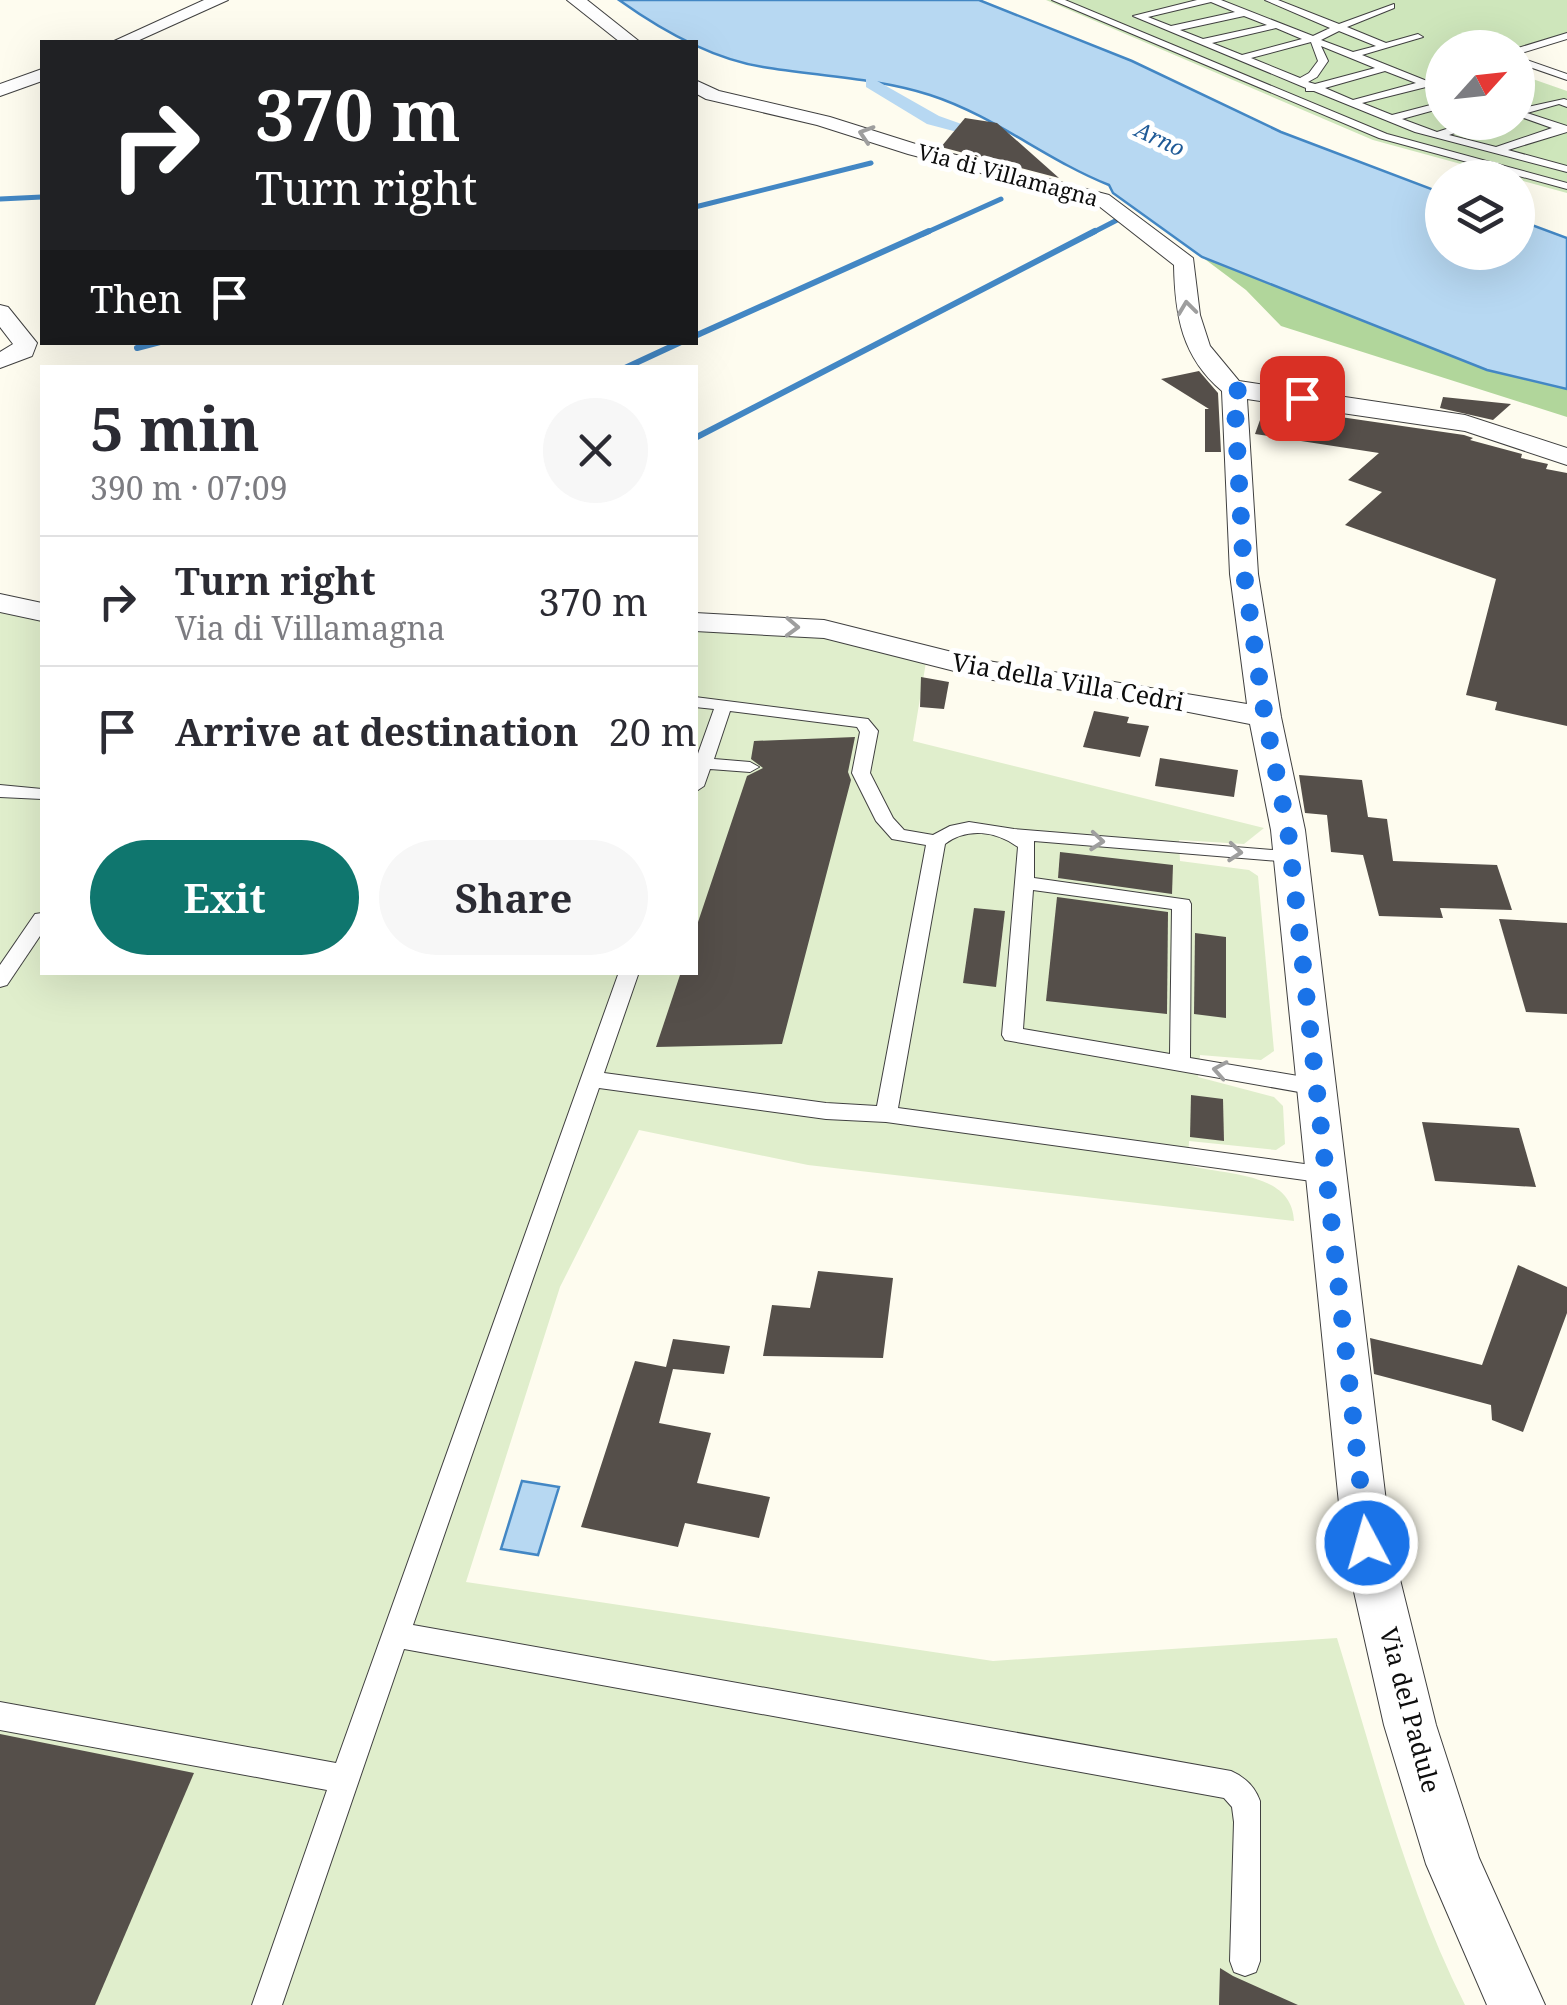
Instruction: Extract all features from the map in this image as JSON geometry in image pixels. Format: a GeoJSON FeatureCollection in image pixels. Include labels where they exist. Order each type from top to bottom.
{"type":"FeatureCollection","features":[{"type":"Feature","properties":{"kind":"street"},"geometry":{"type":"LineString","coordinates":[[126,40],[219,0]]}},
{"type":"Feature","properties":{"kind":"street"},"geometry":{"type":"LineString","coordinates":[[576,0],[627,40]]}},
{"type":"Feature","properties":{"kind":"street"},"geometry":{"type":"LineString","coordinates":[[0,90],[40,76]]}},
{"type":"Feature","properties":{"kind":"street","name":"Via di Villamagna"},"geometry":{"type":"LineString","coordinates":[[698,88],[713,95],[822,120],[915,150],[1102,199],[1185,263],[1185,314],[1194,339],[1206,364],[1234,390]]}},
{"type":"Feature","properties":{"kind":"street"},"geometry":{"type":"LineString","coordinates":[[0,312],[25,343],[23,351],[0,361]]}},
{"type":"Feature","properties":{"kind":"street"},"geometry":{"type":"LineString","coordinates":[[1234,390],[1456,420],[1567,458]]}},
{"type":"Feature","properties":{"kind":"street","name":"Via del Padule"},"geometry":{"type":"LineString","coordinates":[[1234,390],[1244,574],[1291,856],[1367,1543],[1410,1725],[1452,1864],[1516,2005]]}},
{"type":"Feature","properties":{"kind":"street"},"geometry":{"type":"LineString","coordinates":[[0,603],[40,612]]}},
{"type":"Feature","properties":{"kind":"street","name":"Via della Villa Cedri"},"geometry":{"type":"LineString","coordinates":[[698,622],[824,629],[868,637],[986,670],[1112,688],[1265,717]]}},
{"type":"Feature","properties":{"kind":"lane"},"geometry":{"type":"LineString","coordinates":[[1057,0],[1383,136],[1567,186]]}},
{"type":"Feature","properties":{"kind":"lane"},"geometry":{"type":"LineString","coordinates":[[1170,0],[1183,6]]}},
{"type":"Feature","properties":{"kind":"lane"},"geometry":{"type":"LineString","coordinates":[[1111,22],[1211,0],[1425,84]]}},
{"type":"Feature","properties":{"kind":"lane"},"geometry":{"type":"LineString","coordinates":[[1270,0],[1386,46]]}},
{"type":"Feature","properties":{"kind":"lane"},"geometry":{"type":"LineString","coordinates":[[1241,58],[1314,40],[1391,6]]}},
{"type":"Feature","properties":{"kind":"lane"},"geometry":{"type":"LineString","coordinates":[[1120,11],[1425,131]]}},
{"type":"Feature","properties":{"kind":"lane"},"geometry":{"type":"LineString","coordinates":[[1171,29],[1246,13]]}},
{"type":"Feature","properties":{"kind":"lane"},"geometry":{"type":"LineString","coordinates":[[1203,42],[1277,25]]}},
{"type":"Feature","properties":{"kind":"lane"},"geometry":{"type":"LineString","coordinates":[[1535,46],[1567,36]]}},
{"type":"Feature","properties":{"kind":"lane"},"geometry":{"type":"LineString","coordinates":[[1352,55],[1418,37]]}},
{"type":"Feature","properties":{"kind":"lane"},"geometry":{"type":"LineString","coordinates":[[1300,82],[1313,75],[1323,61],[1314,40]]}},
{"type":"Feature","properties":{"kind":"lane"},"geometry":{"type":"LineString","coordinates":[[1549,42],[1567,48]]}},
{"type":"Feature","properties":{"kind":"lane"},"geometry":{"type":"LineString","coordinates":[[1535,66],[1567,77]]}},
{"type":"Feature","properties":{"kind":"lane"},"geometry":{"type":"LineString","coordinates":[[1287,96],[1385,68]]}},
{"type":"Feature","properties":{"kind":"lane"},"geometry":{"type":"LineString","coordinates":[[1352,103],[1425,84]]}},
{"type":"Feature","properties":{"kind":"lane"},"geometry":{"type":"LineString","coordinates":[[1535,109],[1567,104]]}},
{"type":"Feature","properties":{"kind":"lane"},"geometry":{"type":"LineString","coordinates":[[1392,119],[1425,110]]}},
{"type":"Feature","properties":{"kind":"lane"},"geometry":{"type":"LineString","coordinates":[[1535,119],[1565,129]]}},
{"type":"Feature","properties":{"kind":"lane"},"geometry":{"type":"LineString","coordinates":[[1496,150],[1565,129]]}},
{"type":"Feature","properties":{"kind":"lane"},"geometry":{"type":"LineString","coordinates":[[1457,140],[1567,169]]}},
{"type":"Feature","properties":{"kind":"lane"},"geometry":{"type":"LineString","coordinates":[[1552,165],[1567,160]]}},
{"type":"Feature","properties":{"kind":"lane"},"geometry":{"type":"LineString","coordinates":[[698,702],[862,723],[869,731],[861,773],[884,821],[898,835],[936,841]]}},
{"type":"Feature","properties":{"kind":"lane"},"geometry":{"type":"LineString","coordinates":[[698,777],[724,705]]}},
{"type":"Feature","properties":{"kind":"lane"},"geometry":{"type":"LineString","coordinates":[[703,763],[750,767]]}},
{"type":"Feature","properties":{"kind":"lane"},"geometry":{"type":"LineString","coordinates":[[0,791],[40,794]]}},
{"type":"Feature","properties":{"kind":"lane"},"geometry":{"type":"LineString","coordinates":[[886,1114],[936,841],[945,832],[961,826],[1291,856]]}},
{"type":"Feature","properties":{"kind":"lane"},"geometry":{"type":"LineString","coordinates":[[1016,834],[1027,846],[1012,1035],[1316,1087]]}},
{"type":"Feature","properties":{"kind":"lane"},"geometry":{"type":"LineString","coordinates":[[1026,883],[1182,904],[1180,1063]]}},
{"type":"Feature","properties":{"kind":"lane"},"geometry":{"type":"LineString","coordinates":[[0,980],[40,923]]}},
{"type":"Feature","properties":{"kind":"lane"},"geometry":{"type":"LineString","coordinates":[[268,2005],[628,975]]}},
{"type":"Feature","properties":{"kind":"lane"},"geometry":{"type":"LineString","coordinates":[[591,1080],[826,1111],[886,1114],[1326,1175]]}},
{"type":"Feature","properties":{"kind":"lane"},"geometry":{"type":"LineString","coordinates":[[396,1635],[1231,1786],[1246,1801],[1248,1822],[1245,1961]]}},
{"type":"Feature","properties":{"kind":"lane"},"geometry":{"type":"LineString","coordinates":[[0,1716],[345,1779]]}},
{"type":"Feature","properties":{"kind":"green space"},"geometry":{"type":"Polygon","coordinates":[[[1046,0],[1567,0],[1567,33],[1535,43],[1535,30],[1425,30],[1425,140],[1535,140],[1535,80],[1567,91],[1567,193],[1535,184],[1535,160],[1446,160],[1373,140],[1046,0]]]}},
{"type":"Feature","properties":{"kind":"green space"},"geometry":{"type":"Polygon","coordinates":[[[1202,257],[1487,370],[1567,389],[1567,417],[1281,326],[1246,290],[1202,257]]]}},
{"type":"Feature","properties":{"kind":"green space"},"geometry":{"type":"Polygon","coordinates":[[[0,609],[40,614],[40,975],[698,975],[698,631],[824,636],[926,662],[913,741],[1264,828],[1244,844],[1179,840],[1180,861],[1249,870],[1258,876],[1274,1051],[1261,1060],[1200,1055],[1198,1077],[1274,1097],[1283,1106],[1285,1144],[1276,1150],[1189,1141],[1188,1165],[1270,1184],[1290,1205],[1294,1221],[808,1165],[639,1130],[560,1287],[466,1582],[993,1661],[1337,1638],[1409,1871],[1465,2005],[0,2005],[0,609]]]}},
{"type":"Feature","properties":{"kind":"water","name":"Arno"},"geometry":{"type":"Polygon","coordinates":[[[619,0],[979,0],[1132,61],[1281,132],[1425,187],[1425,270],[1535,270],[1535,226],[1567,238],[1567,389],[1487,370],[1202,257],[1113,193],[1109,185],[954,104],[889,85],[744,63],[698,46],[698,40],[686,40],[619,0]]]}},
{"type":"Feature","properties":{"kind":"water"},"geometry":{"type":"Polygon","coordinates":[[[522,1481],[559,1487],[538,1555],[501,1549],[522,1481]]]}},
{"type":"Feature","properties":{"kind":"building"},"geometry":{"type":"Polygon","coordinates":[[[965,118],[997,123],[1059,178],[941,147],[965,118]]]}},
{"type":"Feature","properties":{"kind":"building"},"geometry":{"type":"Polygon","coordinates":[[[1199,371],[1218,393],[1221,452],[1205,452],[1205,409],[1209,409],[1161,379],[1199,371]]]}},
{"type":"Feature","properties":{"kind":"building"},"geometry":{"type":"Polygon","coordinates":[[[1443,397],[1511,404],[1493,420],[1440,408],[1443,397]]]}},
{"type":"Feature","properties":{"kind":"building"},"geometry":{"type":"Polygon","coordinates":[[[1265,406],[1464,435],[1522,454],[1521,458],[1548,464],[1546,469],[1567,473],[1567,726],[1495,710],[1497,702],[1466,695],[1496,579],[1345,525],[1382,492],[1348,480],[1379,453],[1255,434],[1265,406]]]}},
{"type":"Feature","properties":{"kind":"building"},"geometry":{"type":"Polygon","coordinates":[[[921,677],[949,682],[944,709],[920,707],[921,677]]]}},
{"type":"Feature","properties":{"kind":"building"},"geometry":{"type":"Polygon","coordinates":[[[1094,711],[1129,717],[1127,723],[1149,726],[1140,757],[1083,747],[1094,711]]]}},
{"type":"Feature","properties":{"kind":"building"},"geometry":{"type":"Polygon","coordinates":[[[855,737],[848,772],[851,780],[782,1044],[656,1047],[680,975],[698,975],[698,922],[747,776],[763,768],[751,759],[754,741],[855,737]]]}},
{"type":"Feature","properties":{"kind":"building"},"geometry":{"type":"Polygon","coordinates":[[[1160,758],[1238,770],[1234,797],[1155,786],[1160,758]]]}},
{"type":"Feature","properties":{"kind":"building"},"geometry":{"type":"Polygon","coordinates":[[[1299,775],[1362,780],[1368,817],[1387,819],[1393,861],[1497,865],[1512,910],[1440,908],[1443,918],[1379,916],[1363,855],[1331,852],[1327,815],[1305,813],[1299,775]]]}},
{"type":"Feature","properties":{"kind":"building"},"geometry":{"type":"Polygon","coordinates":[[[1060,852],[1173,865],[1172,894],[1058,878],[1060,852]]]}},
{"type":"Feature","properties":{"kind":"building"},"geometry":{"type":"Polygon","coordinates":[[[1057,897],[1168,912],[1167,1014],[1046,1001],[1057,897]]]}},
{"type":"Feature","properties":{"kind":"building"},"geometry":{"type":"Polygon","coordinates":[[[974,908],[1005,911],[996,987],[963,983],[974,908]]]}},
{"type":"Feature","properties":{"kind":"building"},"geometry":{"type":"Polygon","coordinates":[[[1499,919],[1567,923],[1567,1014],[1526,1012],[1499,919]]]}},
{"type":"Feature","properties":{"kind":"building"},"geometry":{"type":"Polygon","coordinates":[[[1195,933],[1226,937],[1226,1018],[1194,1014],[1195,933]]]}},
{"type":"Feature","properties":{"kind":"building"},"geometry":{"type":"Polygon","coordinates":[[[1191,1095],[1223,1099],[1224,1141],[1190,1137],[1191,1095]]]}},
{"type":"Feature","properties":{"kind":"building"},"geometry":{"type":"Polygon","coordinates":[[[1422,1122],[1519,1128],[1536,1187],[1435,1181],[1422,1122]]]}},
{"type":"Feature","properties":{"kind":"building"},"geometry":{"type":"Polygon","coordinates":[[[1518,1265],[1567,1287],[1567,1313],[1523,1432],[1492,1420],[1491,1405],[1374,1374],[1370,1338],[1482,1365],[1518,1265]]]}},
{"type":"Feature","properties":{"kind":"building"},"geometry":{"type":"Polygon","coordinates":[[[818,1271],[893,1278],[883,1358],[763,1356],[772,1305],[810,1308],[818,1271]]]}},
{"type":"Feature","properties":{"kind":"building"},"geometry":{"type":"Polygon","coordinates":[[[673,1339],[730,1346],[724,1374],[673,1369],[659,1423],[711,1433],[697,1483],[770,1497],[759,1538],[685,1523],[678,1547],[581,1527],[635,1361],[666,1367],[673,1339]]]}},
{"type":"Feature","properties":{"kind":"building"},"geometry":{"type":"Polygon","coordinates":[[[0,1734],[194,1773],[95,2005],[0,2005],[0,1734]]]}},
{"type":"Feature","properties":{"kind":"building"},"geometry":{"type":"Polygon","coordinates":[[[1220,1968],[1233,1976],[1298,2005],[1219,2005],[1220,1968]]]}},
{"type":"Feature","properties":{"kind":"waterway"},"geometry":{"type":"LineString","coordinates":[[872,83],[933,120],[961,127]]}},
{"type":"Feature","properties":{"kind":"waterway"},"geometry":{"type":"LineString","coordinates":[[698,206],[871,163]]}},
{"type":"Feature","properties":{"kind":"waterway"},"geometry":{"type":"LineString","coordinates":[[0,199],[40,197]]}},
{"type":"Feature","properties":{"kind":"waterway"},"geometry":{"type":"LineString","coordinates":[[923,234],[1001,199]]}},
{"type":"Feature","properties":{"kind":"waterway"},"geometry":{"type":"LineString","coordinates":[[1090,234],[1119,219]]}},
{"type":"Feature","properties":{"kind":"waterway"},"geometry":{"type":"LineString","coordinates":[[698,335],[929,231]]}},
{"type":"Feature","properties":{"kind":"waterway"},"geometry":{"type":"LineString","coordinates":[[698,436],[1095,231]]}},
{"type":"Feature","properties":{"kind":"waterway"},"geometry":{"type":"LineString","coordinates":[[137,348],[148,345]]}},
{"type":"Feature","properties":{"kind":"waterway"},"geometry":{"type":"LineString","coordinates":[[631,365],[675,345]]}},
{"type":"Feature","properties":{"kind":"route"},"geometry":{"type":"LineString","coordinates":[[1302,398],[1234,390],[1244,574],[1265,717],[1288,830],[1367,1543]]}}]}
